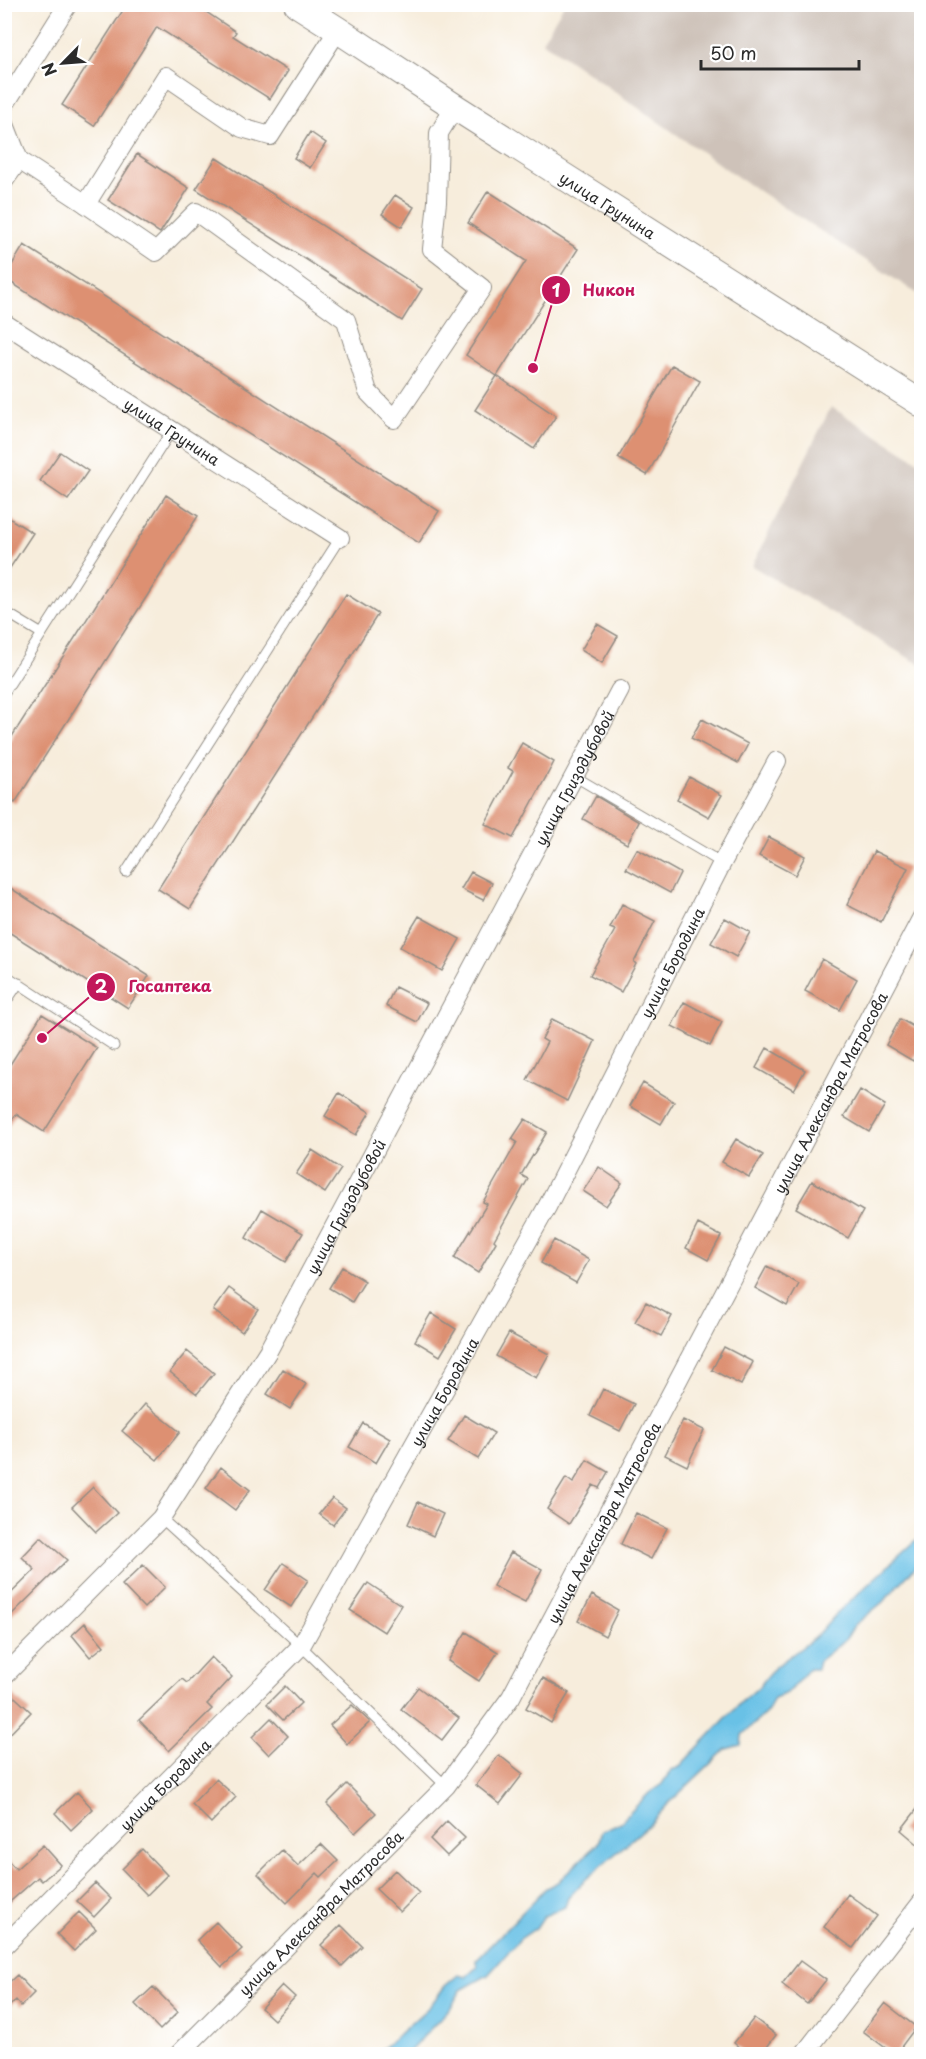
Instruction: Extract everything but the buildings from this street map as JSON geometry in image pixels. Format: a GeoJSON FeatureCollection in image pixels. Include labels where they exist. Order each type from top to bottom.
{"type":"FeatureCollection","features":[{"type":"Feature","properties":{"kind":"street"},"geometry":{"type":"LineString","coordinates":[[4,106],[68,4]]}},
{"type":"Feature","properties":{"kind":"street","name":"улица Грунина"},"geometry":{"type":"LineString","coordinates":[[297,4],[921,404]]}},
{"type":"Feature","properties":{"kind":"street"},"geometry":{"type":"LineString","coordinates":[[86,204],[166,76],[242,129],[270,136],[338,30]]}},
{"type":"Feature","properties":{"kind":"street"},"geometry":{"type":"LineString","coordinates":[[4,122],[19,160],[156,252],[196,213],[346,320],[368,392],[394,419],[482,288],[432,249],[437,202],[439,133],[455,107]]}},
{"type":"Feature","properties":{"kind":"street"},"geometry":{"type":"LineString","coordinates":[[4,181],[19,160]]}},
{"type":"Feature","properties":{"kind":"street","name":"улица Грунина"},"geometry":{"type":"LineString","coordinates":[[4,323],[340,538]]}},
{"type":"Feature","properties":{"kind":"street","name":"улица Гризодубовой"},"geometry":{"type":"LineString","coordinates":[[4,1676],[160,1518],[268,1351],[620,690]]}},
{"type":"Feature","properties":{"kind":"street","name":"улица Бородина"},"geometry":{"type":"LineString","coordinates":[[4,1946],[301,1646],[548,1205],[722,862],[777,761]]}},
{"type":"Feature","properties":{"kind":"street","name":"улица Александра Матросова"},"geometry":{"type":"LineString","coordinates":[[179,2055],[446,1786],[511,1697],[921,916]]}},
{"type":"Feature","properties":{"kind":"street"},"geometry":{"type":"LineString","coordinates":[[804,2055],[921,1902]]}},
{"type":"Feature","properties":{"kind":"lane"},"geometry":{"type":"LineString","coordinates":[[4,693],[172,430]]}},
{"type":"Feature","properties":{"kind":"lane"},"geometry":{"type":"LineString","coordinates":[[126,873],[340,538]]}},
{"type":"Feature","properties":{"kind":"lane"},"geometry":{"type":"LineString","coordinates":[[4,610],[42,634]]}},
{"type":"Feature","properties":{"kind":"lane"},"geometry":{"type":"LineString","coordinates":[[574,776],[722,862]]}},
{"type":"Feature","properties":{"kind":"lane"},"geometry":{"type":"LineString","coordinates":[[4,974],[114,1046]]}},
{"type":"Feature","properties":{"kind":"lane"},"geometry":{"type":"LineString","coordinates":[[4,1005],[19,983]]}},
{"type":"Feature","properties":{"kind":"lane"},"geometry":{"type":"LineString","coordinates":[[160,1518],[301,1646],[446,1786]]}},
{"type":"Feature","properties":{"kind":"lane"},"geometry":{"type":"LineString","coordinates":[[4,2045],[14,2055]]}},
{"type":"Feature","properties":{"kind":"shaded area"},"geometry":{"type":"Polygon","coordinates":[[[564,5],[921,5],[921,296],[742,180],[542,41],[564,5]]]}},
{"type":"Feature","properties":{"kind":"shaded area"},"geometry":{"type":"Polygon","coordinates":[[[831,407],[921,463],[921,665],[752,566],[831,407]]]}},
{"type":"Feature","properties":{"kind":"water"},"geometry":{"type":"Polygon","coordinates":[[[921,1536],[921,1561],[884,1601],[855,1625],[845,1640],[819,1661],[817,1669],[809,1669],[787,1693],[774,1698],[768,1711],[742,1735],[741,1745],[726,1749],[651,1823],[585,1880],[568,1898],[565,1907],[544,1916],[536,1928],[520,1939],[488,1975],[461,1990],[451,2007],[407,2054],[377,2054],[430,2006],[445,1986],[458,1975],[466,1977],[477,1967],[476,1960],[546,1888],[558,1882],[598,1843],[602,1831],[621,1822],[649,1793],[662,1784],[671,1770],[678,1768],[745,1698],[758,1688],[775,1667],[816,1637],[838,1612],[921,1536]]]}},
{"type":"Feature","properties":{"kind":"place","name":"Никон"},"geometry":{"type":"Point","coordinates":[533,368]}},
{"type":"Feature","properties":{"kind":"place","name":"Госаптека"},"geometry":{"type":"Point","coordinates":[42,1038]}}]}
